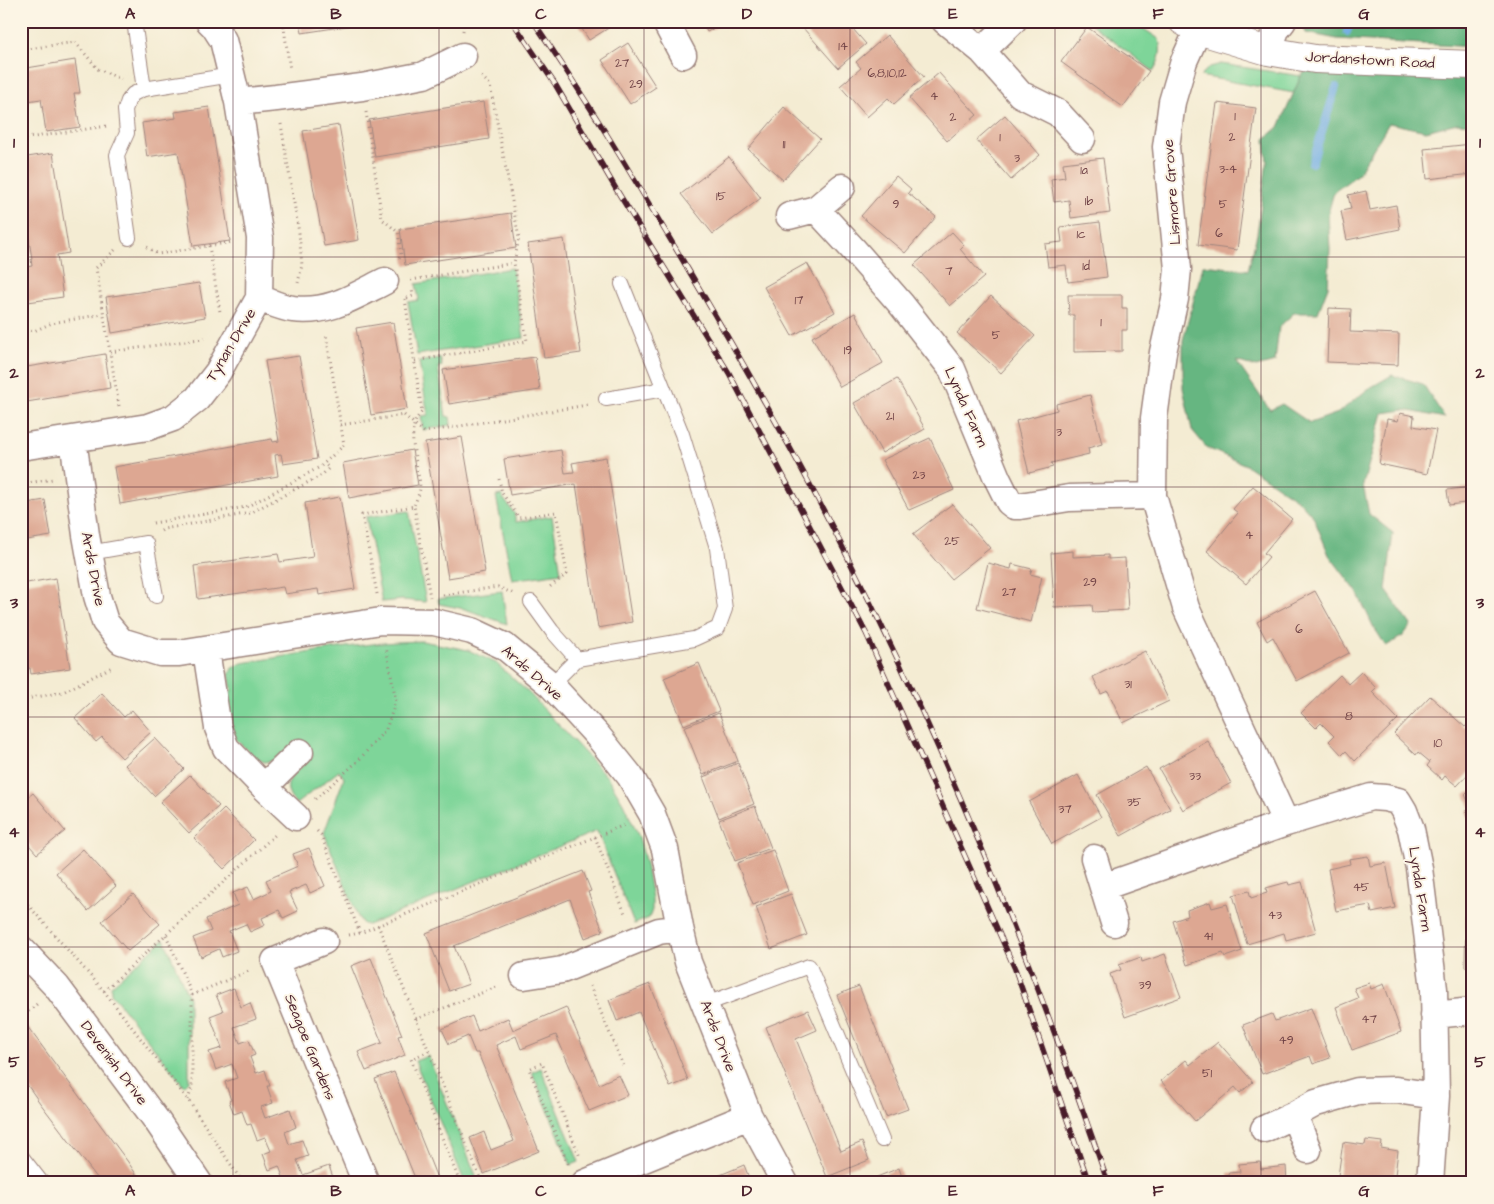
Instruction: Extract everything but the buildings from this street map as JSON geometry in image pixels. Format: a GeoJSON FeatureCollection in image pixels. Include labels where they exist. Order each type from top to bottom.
{"type":"FeatureCollection","features":[{"type":"Feature","properties":{"kind":"street","name":"Tynan Drive"},"geometry":{"type":"LineString","coordinates":[[21,447],[148,427],[173,418],[197,399],[218,372],[259,298],[260,238],[238,102],[223,40],[209,21]]}},
{"type":"Feature","properties":{"kind":"street"},"geometry":{"type":"LineString","coordinates":[[665,21],[682,55]]}},
{"type":"Feature","properties":{"kind":"street"},"geometry":{"type":"LineString","coordinates":[[945,21],[982,51],[1020,94],[1058,113],[1082,139]]}},
{"type":"Feature","properties":{"kind":"street"},"geometry":{"type":"LineString","coordinates":[[982,51],[1013,21]]}},
{"type":"Feature","properties":{"kind":"street"},"geometry":{"type":"LineString","coordinates":[[1268,51],[1276,30],[1283,21]]}},
{"type":"Feature","properties":{"kind":"street","name":"Jordanstown Road"},"geometry":{"type":"LineString","coordinates":[[1190,26],[1268,51],[1315,59],[1473,65]]}},
{"type":"Feature","properties":{"kind":"street","name":"Lismore Grove"},"geometry":{"type":"LineString","coordinates":[[1154,496],[1154,418],[1163,352],[1175,299],[1178,269],[1166,147],[1172,102],[1184,60],[1190,26]]}},
{"type":"Feature","properties":{"kind":"street"},"geometry":{"type":"LineString","coordinates":[[238,102],[362,87],[424,75],[463,56]]}},
{"type":"Feature","properties":{"kind":"street"},"geometry":{"type":"LineString","coordinates":[[789,216],[816,209],[842,187]]}},
{"type":"Feature","properties":{"kind":"street","name":"Lynda Farm"},"geometry":{"type":"LineString","coordinates":[[816,209],[901,304],[952,369],[997,478],[1009,502],[1014,506],[1020,506],[1069,498],[1154,496]]}},
{"type":"Feature","properties":{"kind":"street"},"geometry":{"type":"LineString","coordinates":[[259,298],[292,309],[322,309],[398,281]]}},
{"type":"Feature","properties":{"kind":"street","name":"Ards Drive"},"geometry":{"type":"LineString","coordinates":[[73,439],[96,596],[106,622],[121,641],[160,653],[179,653],[381,621],[434,622],[472,631],[504,646],[551,685],[597,735],[630,776],[652,814],[665,850],[688,962],[750,1116],[785,1183]]}},
{"type":"Feature","properties":{"kind":"street"},"geometry":{"type":"LineString","coordinates":[[1154,496],[1186,608],[1286,823]]}},
{"type":"Feature","properties":{"kind":"street"},"geometry":{"type":"LineString","coordinates":[[206,650],[221,739],[226,748],[296,816]]}},
{"type":"Feature","properties":{"kind":"street"},"geometry":{"type":"LineString","coordinates":[[264,787],[300,752]]}},
{"type":"Feature","properties":{"kind":"street","name":"Lynda Farm"},"geometry":{"type":"LineString","coordinates":[[1103,887],[1286,823],[1371,797],[1398,801],[1411,829],[1419,868],[1434,989],[1436,1096],[1430,1183]]}},
{"type":"Feature","properties":{"kind":"street"},"geometry":{"type":"LineString","coordinates":[[1094,858],[1114,923]]}},
{"type":"Feature","properties":{"kind":"street"},"geometry":{"type":"LineString","coordinates":[[524,976],[562,970],[659,931],[680,928]]}},
{"type":"Feature","properties":{"kind":"street"},"geometry":{"type":"LineString","coordinates":[[275,960],[324,941]]}},
{"type":"Feature","properties":{"kind":"street","name":"Devenish Drive"},"geometry":{"type":"LineString","coordinates":[[21,949],[57,987],[158,1121],[199,1183]]}},
{"type":"Feature","properties":{"kind":"street","name":"Seagoe Gardens"},"geometry":{"type":"LineString","coordinates":[[275,960],[366,1183]]}},
{"type":"Feature","properties":{"kind":"street"},"geometry":{"type":"LineString","coordinates":[[1434,1015],[1473,1011]]}},
{"type":"Feature","properties":{"kind":"street"},"geometry":{"type":"LineString","coordinates":[[1264,1129],[1316,1103],[1358,1091],[1396,1090],[1436,1096]]}},
{"type":"Feature","properties":{"kind":"street"},"geometry":{"type":"LineString","coordinates":[[1294,1115],[1308,1150]]}},
{"type":"Feature","properties":{"kind":"street"},"geometry":{"type":"LineString","coordinates":[[583,1178],[750,1116]]}},
{"type":"Feature","properties":{"kind":"lane"},"geometry":{"type":"LineString","coordinates":[[134,21],[144,89]]}},
{"type":"Feature","properties":{"kind":"lane"},"geometry":{"type":"LineString","coordinates":[[130,238],[117,155],[127,133],[125,110],[128,101],[133,94],[144,89],[232,74]]}},
{"type":"Feature","properties":{"kind":"lane"},"geometry":{"type":"LineString","coordinates":[[551,685],[577,659],[694,639],[718,628],[725,609],[717,548],[682,434],[622,284]]}},
{"type":"Feature","properties":{"kind":"lane"},"geometry":{"type":"LineString","coordinates":[[606,400],[664,389]]}},
{"type":"Feature","properties":{"kind":"lane"},"geometry":{"type":"LineString","coordinates":[[89,553],[146,544],[156,596]]}},
{"type":"Feature","properties":{"kind":"lane"},"geometry":{"type":"LineString","coordinates":[[531,602],[552,631],[577,659]]}},
{"type":"Feature","properties":{"kind":"lane"},"geometry":{"type":"LineString","coordinates":[[706,1004],[809,966],[882,1140]]}},
{"type":"Feature","properties":{"kind":"lane"},"geometry":{"type":"LineString","coordinates":[[21,1156],[42,1183]]}},
{"type":"Feature","properties":{"kind":"path"},"geometry":{"type":"LineString","coordinates":[[21,24],[36,21]]}},
{"type":"Feature","properties":{"kind":"path"},"geometry":{"type":"LineString","coordinates":[[283,21],[294,96]]}},
{"type":"Feature","properties":{"kind":"path"},"geometry":{"type":"LineString","coordinates":[[21,50],[75,42],[98,69],[144,89]]}},
{"type":"Feature","properties":{"kind":"path"},"geometry":{"type":"LineString","coordinates":[[414,361],[527,341],[514,263],[519,238],[490,85],[463,56]]}},
{"type":"Feature","properties":{"kind":"path"},"geometry":{"type":"LineString","coordinates":[[362,87],[382,218],[398,232],[401,255],[398,281],[514,263]]}},
{"type":"Feature","properties":{"kind":"path"},"geometry":{"type":"LineString","coordinates":[[21,139],[125,123]]}},
{"type":"Feature","properties":{"kind":"path"},"geometry":{"type":"LineString","coordinates":[[123,431],[96,268],[130,238],[158,254],[260,238]]}},
{"type":"Feature","properties":{"kind":"path"},"geometry":{"type":"LineString","coordinates":[[209,246],[221,320],[233,345]]}},
{"type":"Feature","properties":{"kind":"path"},"geometry":{"type":"LineString","coordinates":[[405,298],[422,412],[417,416],[414,423],[412,436],[420,489],[414,506],[434,622]]}},
{"type":"Feature","properties":{"kind":"path"},"geometry":{"type":"LineString","coordinates":[[152,523],[246,507],[320,467],[344,445],[322,309]]}},
{"type":"Feature","properties":{"kind":"path"},"geometry":{"type":"LineString","coordinates":[[21,333],[34,331],[52,323],[103,314]]}},
{"type":"Feature","properties":{"kind":"path"},"geometry":{"type":"LineString","coordinates":[[110,352],[208,337],[233,345]]}},
{"type":"Feature","properties":{"kind":"path"},"geometry":{"type":"LineString","coordinates":[[340,425],[404,415],[424,432],[580,407],[606,400]]}},
{"type":"Feature","properties":{"kind":"path"},"geometry":{"type":"LineString","coordinates":[[146,544],[164,529],[250,513],[322,475],[329,468],[324,463]]}},
{"type":"Feature","properties":{"kind":"path"},"geometry":{"type":"LineString","coordinates":[[430,597],[498,587],[531,602],[567,574],[556,512],[519,518],[502,493],[500,479]]}},
{"type":"Feature","properties":{"kind":"path"},"geometry":{"type":"LineString","coordinates":[[381,621],[362,515],[414,506]]}},
{"type":"Feature","properties":{"kind":"path"},"geometry":{"type":"LineString","coordinates":[[21,700],[62,692],[112,667],[121,641]]}},
{"type":"Feature","properties":{"kind":"path"},"geometry":{"type":"LineString","coordinates":[[296,816],[321,835],[360,932],[652,814]]}},
{"type":"Feature","properties":{"kind":"path"},"geometry":{"type":"LineString","coordinates":[[595,837],[636,940]]}},
{"type":"Feature","properties":{"kind":"path"},"geometry":{"type":"LineString","coordinates":[[21,897],[104,991],[188,1100],[243,1183]]}},
{"type":"Feature","properties":{"kind":"path"},"geometry":{"type":"LineString","coordinates":[[378,925],[482,1183]]}},
{"type":"Feature","properties":{"kind":"path"},"geometry":{"type":"LineString","coordinates":[[166,935],[192,995],[192,1087],[188,1100]]}},
{"type":"Feature","properties":{"kind":"path"},"geometry":{"type":"LineString","coordinates":[[192,995],[275,960]]}},
{"type":"Feature","properties":{"kind":"path"},"geometry":{"type":"LineString","coordinates":[[581,962],[623,1065]]}},
{"type":"Feature","properties":{"kind":"path"},"geometry":{"type":"LineString","coordinates":[[416,1019],[524,976]]}},
{"type":"Feature","properties":{"kind":"path"},"geometry":{"type":"LineString","coordinates":[[429,1051],[411,1059],[460,1183]]}},
{"type":"Feature","properties":{"kind":"path"},"geometry":{"type":"LineString","coordinates":[[542,1063],[583,1178],[529,1069],[542,1063]]}},
{"type":"Feature","properties":{"kind":"green space"},"geometry":{"type":"Polygon","coordinates":[[[1087,21],[1132,21],[1159,39],[1160,56],[1153,71],[1087,21]]]}},
{"type":"Feature","properties":{"kind":"green space"},"geometry":{"type":"Polygon","coordinates":[[[1301,21],[1437,21],[1462,23],[1473,21],[1473,47],[1337,39],[1306,33],[1301,21]]]}},
{"type":"Feature","properties":{"kind":"green space"},"geometry":{"type":"Polygon","coordinates":[[[1221,64],[1301,76],[1294,93],[1200,76],[1210,67],[1221,64]]]}},
{"type":"Feature","properties":{"kind":"green space"},"geometry":{"type":"Polygon","coordinates":[[[1309,67],[1473,73],[1473,124],[1457,123],[1426,131],[1389,123],[1358,174],[1334,192],[1328,214],[1330,249],[1328,287],[1318,313],[1294,313],[1279,327],[1275,362],[1256,367],[1236,361],[1270,410],[1282,404],[1310,423],[1338,413],[1368,389],[1392,375],[1423,384],[1445,418],[1404,410],[1383,413],[1363,485],[1369,514],[1393,533],[1386,590],[1411,625],[1403,636],[1386,646],[1373,626],[1357,592],[1329,555],[1313,516],[1298,500],[1246,465],[1207,448],[1192,430],[1183,388],[1183,340],[1203,265],[1248,270],[1257,234],[1267,162],[1265,139],[1279,127],[1301,76],[1309,67]]]}},
{"type":"Feature","properties":{"kind":"green space"},"geometry":{"type":"Polygon","coordinates":[[[512,268],[524,338],[417,355],[408,302],[419,300],[416,284],[512,268]]]}},
{"type":"Feature","properties":{"kind":"green space"},"geometry":{"type":"Polygon","coordinates":[[[440,358],[442,366],[438,367],[446,416],[450,417],[451,425],[423,430],[421,416],[428,415],[419,362],[440,358]]]}},
{"type":"Feature","properties":{"kind":"green space"},"geometry":{"type":"Polygon","coordinates":[[[501,495],[514,513],[516,522],[552,516],[561,573],[512,580],[496,496],[501,495]]]}},
{"type":"Feature","properties":{"kind":"green space"},"geometry":{"type":"Polygon","coordinates":[[[409,511],[426,602],[402,600],[382,602],[366,517],[409,511]]]}},
{"type":"Feature","properties":{"kind":"green space"},"geometry":{"type":"Polygon","coordinates":[[[502,591],[507,624],[465,609],[439,604],[438,599],[502,591]]]}},
{"type":"Feature","properties":{"kind":"green space"},"geometry":{"type":"Polygon","coordinates":[[[422,641],[468,650],[496,663],[529,693],[608,778],[623,803],[639,837],[652,899],[652,910],[649,918],[634,924],[597,831],[368,925],[363,924],[358,917],[324,833],[344,778],[339,771],[296,804],[290,795],[289,783],[295,773],[313,756],[298,741],[273,761],[264,762],[257,759],[231,735],[224,692],[232,691],[229,675],[232,668],[242,663],[354,646],[422,641]]]}},
{"type":"Feature","properties":{"kind":"green space"},"geometry":{"type":"Polygon","coordinates":[[[164,939],[189,998],[189,1081],[184,1086],[111,993],[111,986],[164,939]]]}},
{"type":"Feature","properties":{"kind":"green space"},"geometry":{"type":"Polygon","coordinates":[[[428,1056],[477,1178],[465,1183],[415,1061],[428,1056]]]}},
{"type":"Feature","properties":{"kind":"green space"},"geometry":{"type":"Polygon","coordinates":[[[541,1068],[579,1162],[571,1165],[532,1072],[541,1068]]]}},
{"type":"Feature","properties":{"kind":"waterway"},"geometry":{"type":"LineString","coordinates":[[1347,32],[1351,21]]}},
{"type":"Feature","properties":{"kind":"waterway"},"geometry":{"type":"LineString","coordinates":[[1312,163],[1336,87]]}},
{"type":"Feature","properties":{"kind":"railway"},"geometry":{"type":"LineString","coordinates":[[512,21],[555,84],[616,189],[729,373],[866,633],[1015,969],[1089,1183]]}},
{"type":"Feature","properties":{"kind":"railway"},"geometry":{"type":"LineString","coordinates":[[533,21],[615,147],[673,244],[770,412],[844,550],[919,704],[987,862],[1050,1021],[1108,1183]]}}]}
